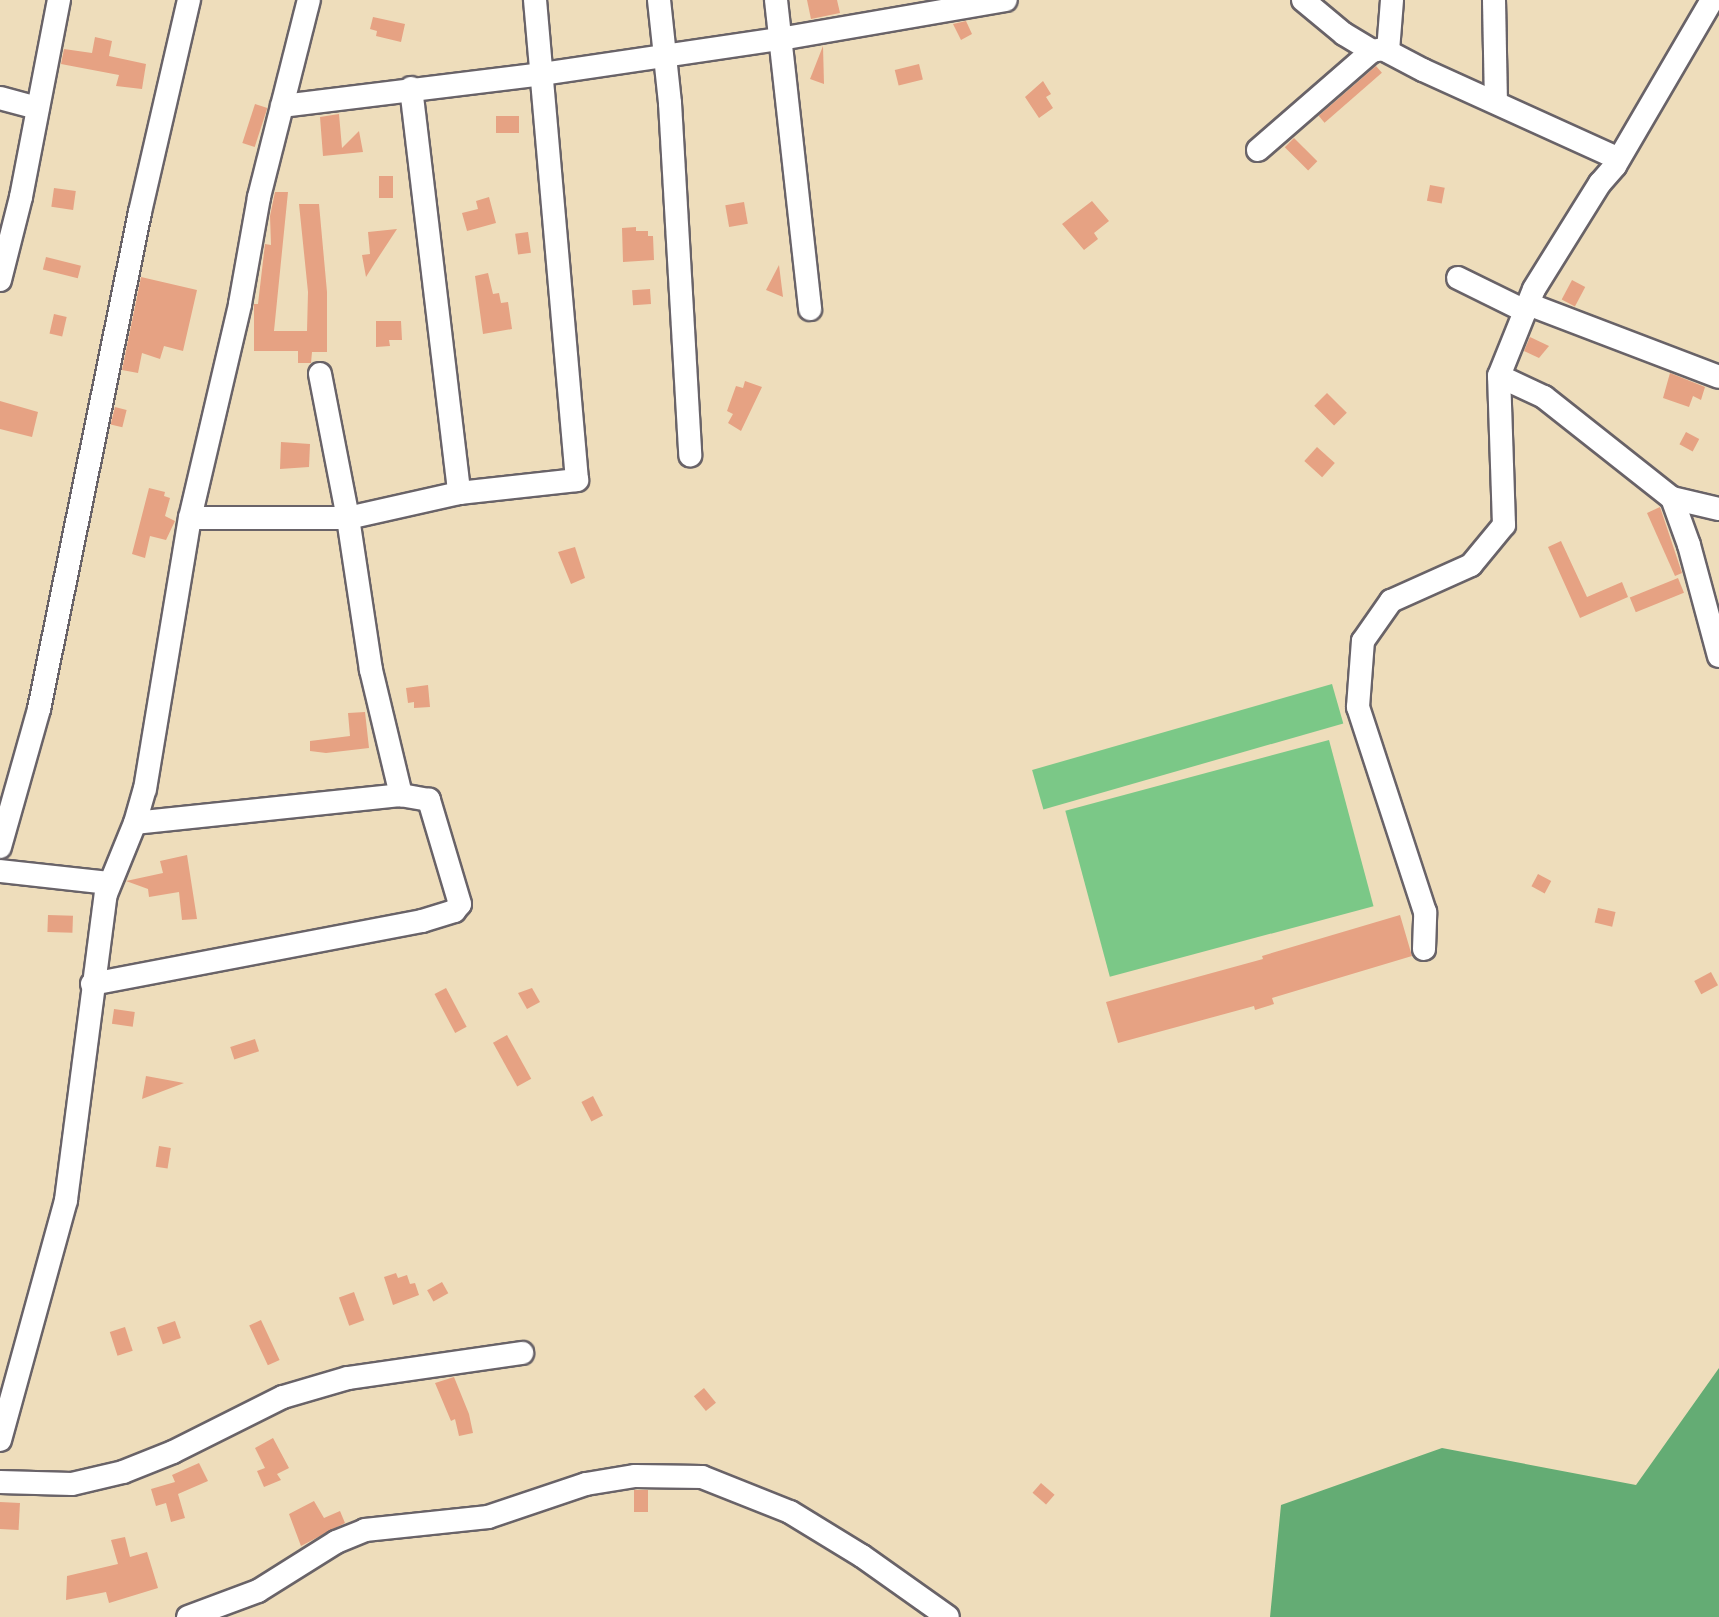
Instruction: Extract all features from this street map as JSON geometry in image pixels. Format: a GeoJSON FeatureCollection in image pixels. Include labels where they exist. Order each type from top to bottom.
{"type":"FeatureCollection","features":[{"type":"Feature","properties":{"kind":"street"},"geometry":{"type":"LineString","coordinates":[[1,273],[59,0]]}},
{"type":"Feature","properties":{"kind":"street"},"geometry":{"type":"LineString","coordinates":[[0,847],[39,709],[137,227],[189,0]]}},
{"type":"Feature","properties":{"kind":"street"},"geometry":{"type":"LineString","coordinates":[[0,1440],[66,1200],[92,984],[109,883],[135,823],[145,789],[190,518],[282,106],[309,0]]}},
{"type":"Feature","properties":{"kind":"street"},"geometry":{"type":"LineString","coordinates":[[190,518],[348,518],[459,493],[577,480],[535,0]]}},
{"type":"Feature","properties":{"kind":"street"},"geometry":{"type":"LineString","coordinates":[[659,0],[690,455]]}},
{"type":"Feature","properties":{"kind":"street"},"geometry":{"type":"LineString","coordinates":[[776,0],[810,309]]}},
{"type":"Feature","properties":{"kind":"street"},"geometry":{"type":"LineString","coordinates":[[282,106],[542,74],[780,39],[908,7],[1006,0]]}},
{"type":"Feature","properties":{"kind":"street"},"geometry":{"type":"LineString","coordinates":[[1303,0],[1344,34],[1496,100],[1617,158]]}},
{"type":"Feature","properties":{"kind":"street"},"geometry":{"type":"LineString","coordinates":[[1258,150],[1380,51],[1392,0]]}},
{"type":"Feature","properties":{"kind":"street"},"geometry":{"type":"LineString","coordinates":[[1494,0],[1496,100]]}},
{"type":"Feature","properties":{"kind":"street"},"geometry":{"type":"LineString","coordinates":[[1424,949],[1425,912],[1358,707],[1363,641],[1391,601],[1471,565],[1504,525],[1499,376],[1526,308],[1600,183],[1615,166],[1712,0]]}},
{"type":"Feature","properties":{"kind":"street"},"geometry":{"type":"LineString","coordinates":[[411,88],[459,493]]}},
{"type":"Feature","properties":{"kind":"street"},"geometry":{"type":"LineString","coordinates":[[0,98],[38,108]]}},
{"type":"Feature","properties":{"kind":"street"},"geometry":{"type":"LineString","coordinates":[[1458,278],[1526,308],[1719,377]]}},
{"type":"Feature","properties":{"kind":"street"},"geometry":{"type":"LineString","coordinates":[[320,374],[348,518],[371,670],[401,795]]}},
{"type":"Feature","properties":{"kind":"street"},"geometry":{"type":"LineString","coordinates":[[1499,376],[1544,397],[1672,498],[1719,509]]}},
{"type":"Feature","properties":{"kind":"street"},"geometry":{"type":"LineString","coordinates":[[1672,498],[1689,545],[1719,656]]}},
{"type":"Feature","properties":{"kind":"street"},"geometry":{"type":"LineString","coordinates":[[92,984],[422,921],[454,911],[460,904],[429,800],[401,795],[135,823]]}},
{"type":"Feature","properties":{"kind":"street"},"geometry":{"type":"LineString","coordinates":[[0,871],[109,883]]}},
{"type":"Feature","properties":{"kind":"street"},"geometry":{"type":"LineString","coordinates":[[0,1482],[72,1484],[110,1475],[173,1452],[283,1397],[335,1381],[522,1353]]}},
{"type":"Feature","properties":{"kind":"street"},"geometry":{"type":"LineString","coordinates":[[188,1617],[258,1591],[336,1542],[365,1530],[488,1517],[586,1484],[635,1476],[702,1477],[790,1512],[862,1556],[948,1617]]}},
{"type":"Feature","properties":{"kind":"green space"},"geometry":{"type":"Polygon","coordinates":[[[1332,684],[1343,723],[1043,809],[1032,770],[1332,684]]]}},
{"type":"Feature","properties":{"kind":"green space"},"geometry":{"type":"Polygon","coordinates":[[[1329,740],[1374,906],[1110,977],[1065,811],[1329,740]]]}},
{"type":"Feature","properties":{"kind":"green space"},"geometry":{"type":"Polygon","coordinates":[[[1719,1368],[1719,1617],[1270,1617],[1281,1505],[1442,1448],[1636,1485],[1719,1368]]]}},
{"type":"Feature","properties":{"kind":"building"},"geometry":{"type":"Polygon","coordinates":[[[807,0],[837,0],[840,13],[811,19],[807,0]]]}},
{"type":"Feature","properties":{"kind":"building"},"geometry":{"type":"Polygon","coordinates":[[[373,17],[405,24],[401,42],[376,36],[377,31],[370,29],[373,17]]]}},
{"type":"Feature","properties":{"kind":"building"},"geometry":{"type":"Polygon","coordinates":[[[966,21],[972,34],[961,40],[953,24],[966,21]]]}},
{"type":"Feature","properties":{"kind":"building"},"geometry":{"type":"Polygon","coordinates":[[[95,37],[112,41],[109,56],[146,64],[142,89],[116,86],[119,75],[61,64],[64,49],[92,53],[95,37]]]}},
{"type":"Feature","properties":{"kind":"building"},"geometry":{"type":"Polygon","coordinates":[[[823,46],[824,84],[810,79],[823,46]]]}},
{"type":"Feature","properties":{"kind":"building"},"geometry":{"type":"Polygon","coordinates":[[[919,64],[923,80],[899,86],[895,70],[919,64]]]}},
{"type":"Feature","properties":{"kind":"building"},"geometry":{"type":"Polygon","coordinates":[[[1376,66],[1382,73],[1325,123],[1319,116],[1376,66]]]}},
{"type":"Feature","properties":{"kind":"building"},"geometry":{"type":"Polygon","coordinates":[[[1043,81],[1051,94],[1046,97],[1053,108],[1039,118],[1025,97],[1043,81]]]}},
{"type":"Feature","properties":{"kind":"building"},"geometry":{"type":"Polygon","coordinates":[[[255,104],[267,108],[255,147],[242,143],[255,104]]]}},
{"type":"Feature","properties":{"kind":"building"},"geometry":{"type":"Polygon","coordinates":[[[339,114],[342,148],[359,131],[363,152],[323,156],[320,117],[339,114]]]}},
{"type":"Feature","properties":{"kind":"building"},"geometry":{"type":"Polygon","coordinates":[[[496,116],[519,116],[519,133],[496,133],[496,116]]]}},
{"type":"Feature","properties":{"kind":"building"},"geometry":{"type":"Polygon","coordinates":[[[1294,138],[1317,161],[1308,171],[1285,147],[1294,138]]]}},
{"type":"Feature","properties":{"kind":"building"},"geometry":{"type":"Polygon","coordinates":[[[379,176],[393,176],[393,198],[379,198],[379,176]]]}},
{"type":"Feature","properties":{"kind":"building"},"geometry":{"type":"Polygon","coordinates":[[[1430,185],[1445,188],[1442,204],[1427,201],[1430,185]]]}},
{"type":"Feature","properties":{"kind":"building"},"geometry":{"type":"Polygon","coordinates":[[[54,188],[76,191],[73,210],[51,207],[54,188]]]}},
{"type":"Feature","properties":{"kind":"building"},"geometry":{"type":"Polygon","coordinates":[[[275,192],[288,192],[274,331],[307,331],[308,292],[299,204],[319,204],[327,292],[327,352],[312,352],[311,363],[298,363],[298,351],[254,351],[254,304],[258,304],[265,244],[271,245],[270,216],[275,192]]]}},
{"type":"Feature","properties":{"kind":"building"},"geometry":{"type":"Polygon","coordinates":[[[489,197],[496,223],[467,231],[462,213],[478,209],[476,201],[489,197]]]}},
{"type":"Feature","properties":{"kind":"building"},"geometry":{"type":"Polygon","coordinates":[[[1092,201],[1109,221],[1094,233],[1098,239],[1084,250],[1062,224],[1092,201]]]}},
{"type":"Feature","properties":{"kind":"building"},"geometry":{"type":"Polygon","coordinates":[[[744,202],[748,224],[729,227],[725,205],[744,202]]]}},
{"type":"Feature","properties":{"kind":"building"},"geometry":{"type":"Polygon","coordinates":[[[636,227],[636,231],[648,231],[648,236],[653,236],[654,260],[623,262],[622,228],[636,227]]]}},
{"type":"Feature","properties":{"kind":"building"},"geometry":{"type":"Polygon","coordinates":[[[397,229],[366,277],[362,255],[370,254],[368,232],[397,229]]]}},
{"type":"Feature","properties":{"kind":"building"},"geometry":{"type":"Polygon","coordinates":[[[528,232],[531,253],[518,255],[515,234],[528,232]]]}},
{"type":"Feature","properties":{"kind":"building"},"geometry":{"type":"Polygon","coordinates":[[[46,257],[81,266],[78,278],[43,270],[46,257]]]}},
{"type":"Feature","properties":{"kind":"building"},"geometry":{"type":"Polygon","coordinates":[[[779,265],[783,297],[766,290],[779,265]]]}},
{"type":"Feature","properties":{"kind":"building"},"geometry":{"type":"Polygon","coordinates":[[[488,273],[493,294],[499,293],[501,303],[508,302],[512,329],[483,334],[475,276],[488,273]]]}},
{"type":"Feature","properties":{"kind":"building"},"geometry":{"type":"Polygon","coordinates":[[[141,277],[197,290],[183,351],[164,346],[160,359],[142,353],[138,373],[122,370],[141,277]]]}},
{"type":"Feature","properties":{"kind":"building"},"geometry":{"type":"Polygon","coordinates":[[[1572,280],[1585,287],[1575,306],[1562,299],[1572,280]]]}},
{"type":"Feature","properties":{"kind":"building"},"geometry":{"type":"Polygon","coordinates":[[[650,289],[651,304],[633,305],[632,290],[650,289]]]}},
{"type":"Feature","properties":{"kind":"building"},"geometry":{"type":"Polygon","coordinates":[[[54,314],[67,317],[62,336],[50,333],[54,314]]]}},
{"type":"Feature","properties":{"kind":"building"},"geometry":{"type":"Polygon","coordinates":[[[376,321],[401,321],[402,340],[389,340],[390,346],[376,347],[376,321]]]}},
{"type":"Feature","properties":{"kind":"building"},"geometry":{"type":"Polygon","coordinates":[[[1530,337],[1549,346],[1539,358],[1524,351],[1530,337]]]}},
{"type":"Feature","properties":{"kind":"building"},"geometry":{"type":"Polygon","coordinates":[[[1670,373],[1705,387],[1701,400],[1693,396],[1689,407],[1663,398],[1670,373]]]}},
{"type":"Feature","properties":{"kind":"building"},"geometry":{"type":"Polygon","coordinates":[[[745,381],[762,387],[741,431],[728,423],[733,414],[727,411],[736,386],[743,388],[745,381]]]}},
{"type":"Feature","properties":{"kind":"building"},"geometry":{"type":"Polygon","coordinates":[[[1327,393],[1347,413],[1334,426],[1314,406],[1327,393]]]}},
{"type":"Feature","properties":{"kind":"building"},"geometry":{"type":"Polygon","coordinates":[[[0,401],[38,412],[32,437],[0,429],[0,401]]]}},
{"type":"Feature","properties":{"kind":"building"},"geometry":{"type":"Polygon","coordinates":[[[115,407],[127,410],[122,427],[111,424],[115,407]]]}},
{"type":"Feature","properties":{"kind":"building"},"geometry":{"type":"Polygon","coordinates":[[[1686,432],[1699,439],[1693,451],[1679,444],[1686,432]]]}},
{"type":"Feature","properties":{"kind":"building"},"geometry":{"type":"Polygon","coordinates":[[[281,442],[310,444],[309,467],[280,469],[281,442]]]}},
{"type":"Feature","properties":{"kind":"building"},"geometry":{"type":"Polygon","coordinates":[[[1317,447],[1335,463],[1322,477],[1304,461],[1317,447]]]}},
{"type":"Feature","properties":{"kind":"building"},"geometry":{"type":"Polygon","coordinates":[[[149,488],[165,492],[164,496],[170,498],[165,516],[175,521],[166,540],[150,536],[145,558],[132,554],[149,488]]]}},
{"type":"Feature","properties":{"kind":"building"},"geometry":{"type":"Polygon","coordinates":[[[1660,507],[1682,573],[1675,576],[1647,513],[1660,507]]]}},
{"type":"Feature","properties":{"kind":"building"},"geometry":{"type":"Polygon","coordinates":[[[1561,541],[1587,597],[1622,582],[1628,597],[1580,618],[1548,547],[1561,541]]]}},
{"type":"Feature","properties":{"kind":"building"},"geometry":{"type":"Polygon","coordinates":[[[575,547],[585,578],[571,584],[558,552],[575,547]]]}},
{"type":"Feature","properties":{"kind":"building"},"geometry":{"type":"Polygon","coordinates":[[[1678,578],[1684,593],[1636,612],[1630,597],[1678,578]]]}},
{"type":"Feature","properties":{"kind":"building"},"geometry":{"type":"Polygon","coordinates":[[[428,685],[430,707],[414,708],[414,702],[408,703],[406,688],[428,685]]]}},
{"type":"Feature","properties":{"kind":"building"},"geometry":{"type":"Polygon","coordinates":[[[365,712],[369,748],[326,753],[310,751],[310,741],[350,736],[348,713],[365,712]]]}},
{"type":"Feature","properties":{"kind":"building"},"geometry":{"type":"Polygon","coordinates":[[[187,855],[197,919],[182,920],[179,892],[149,897],[148,889],[126,881],[163,873],[160,861],[187,855]]]}},
{"type":"Feature","properties":{"kind":"building"},"geometry":{"type":"Polygon","coordinates":[[[1538,874],[1551,881],[1545,893],[1531,886],[1538,874]]]}},
{"type":"Feature","properties":{"kind":"building"},"geometry":{"type":"Polygon","coordinates":[[[1598,908],[1616,912],[1612,927],[1595,923],[1598,908]]]}},
{"type":"Feature","properties":{"kind":"building"},"geometry":{"type":"Polygon","coordinates":[[[48,915],[73,916],[72,933],[47,932],[48,915]]]}},
{"type":"Feature","properties":{"kind":"building"},"geometry":{"type":"Polygon","coordinates":[[[1400,915],[1412,956],[1272,998],[1274,1004],[1255,1010],[1254,1006],[1118,1043],[1106,1002],[1263,959],[1262,956],[1400,915]]]}},
{"type":"Feature","properties":{"kind":"building"},"geometry":{"type":"Polygon","coordinates":[[[1711,972],[1718,985],[1701,994],[1694,981],[1711,972]]]}},
{"type":"Feature","properties":{"kind":"building"},"geometry":{"type":"Polygon","coordinates":[[[446,988],[467,1027],[455,1033],[435,994],[446,988]]]}},
{"type":"Feature","properties":{"kind":"building"},"geometry":{"type":"Polygon","coordinates":[[[532,988],[540,1002],[527,1009],[518,993],[532,988]]]}},
{"type":"Feature","properties":{"kind":"building"},"geometry":{"type":"Polygon","coordinates":[[[114,1009],[135,1012],[133,1027],[112,1024],[114,1009]]]}},
{"type":"Feature","properties":{"kind":"building"},"geometry":{"type":"Polygon","coordinates":[[[507,1035],[531,1079],[517,1086],[493,1043],[507,1035]]]}},
{"type":"Feature","properties":{"kind":"building"},"geometry":{"type":"Polygon","coordinates":[[[255,1039],[259,1051],[234,1059],[230,1047],[255,1039]]]}},
{"type":"Feature","properties":{"kind":"building"},"geometry":{"type":"Polygon","coordinates":[[[146,1076],[184,1083],[142,1099],[146,1076]]]}},
{"type":"Feature","properties":{"kind":"building"},"geometry":{"type":"Polygon","coordinates":[[[593,1096],[603,1116],[591,1122],[581,1102],[593,1096]]]}},
{"type":"Feature","properties":{"kind":"building"},"geometry":{"type":"Polygon","coordinates":[[[159,1146],[171,1148],[168,1169],[156,1167],[159,1146]]]}},
{"type":"Feature","properties":{"kind":"building"},"geometry":{"type":"Polygon","coordinates":[[[396,1273],[398,1278],[407,1275],[410,1284],[415,1283],[419,1295],[393,1305],[384,1277],[396,1273]]]}},
{"type":"Feature","properties":{"kind":"building"},"geometry":{"type":"Polygon","coordinates":[[[442,1282],[448,1293],[433,1302],[427,1290],[442,1282]]]}},
{"type":"Feature","properties":{"kind":"building"},"geometry":{"type":"Polygon","coordinates":[[[354,1292],[364,1320],[349,1326],[339,1297],[354,1292]]]}},
{"type":"Feature","properties":{"kind":"building"},"geometry":{"type":"Polygon","coordinates":[[[261,1320],[280,1360],[268,1365],[249,1325],[261,1320]]]}},
{"type":"Feature","properties":{"kind":"building"},"geometry":{"type":"Polygon","coordinates":[[[175,1321],[181,1338],[163,1344],[157,1327],[175,1321]]]}},
{"type":"Feature","properties":{"kind":"building"},"geometry":{"type":"Polygon","coordinates":[[[125,1327],[133,1351],[118,1356],[110,1332],[125,1327]]]}},
{"type":"Feature","properties":{"kind":"building"},"geometry":{"type":"Polygon","coordinates":[[[454,1377],[473,1433],[459,1436],[455,1419],[451,1421],[435,1383],[454,1377]]]}},
{"type":"Feature","properties":{"kind":"building"},"geometry":{"type":"Polygon","coordinates":[[[704,1388],[716,1403],[706,1411],[694,1396],[704,1388]]]}},
{"type":"Feature","properties":{"kind":"building"},"geometry":{"type":"Polygon","coordinates":[[[273,1438],[289,1468],[277,1474],[281,1480],[264,1487],[257,1471],[265,1468],[255,1448],[273,1438]]]}},
{"type":"Feature","properties":{"kind":"building"},"geometry":{"type":"Polygon","coordinates":[[[199,1463],[208,1481],[178,1494],[185,1518],[171,1522],[166,1503],[156,1506],[151,1489],[175,1482],[172,1475],[199,1463]]]}},
{"type":"Feature","properties":{"kind":"building"},"geometry":{"type":"Polygon","coordinates":[[[1041,1483],[1055,1495],[1046,1505],[1032,1493],[1041,1483]]]}},
{"type":"Feature","properties":{"kind":"building"},"geometry":{"type":"Polygon","coordinates":[[[634,1490],[648,1490],[648,1512],[634,1512],[634,1490]]]}},
{"type":"Feature","properties":{"kind":"building"},"geometry":{"type":"Polygon","coordinates":[[[314,1501],[324,1518],[340,1511],[345,1523],[301,1546],[289,1514],[314,1501]]]}},
{"type":"Feature","properties":{"kind":"building"},"geometry":{"type":"Polygon","coordinates":[[[0,1502],[20,1503],[19,1530],[0,1529],[0,1502]]]}},
{"type":"Feature","properties":{"kind":"building"},"geometry":{"type":"Polygon","coordinates":[[[125,1537],[130,1557],[147,1552],[158,1588],[109,1603],[106,1592],[66,1600],[67,1576],[118,1564],[111,1540],[125,1537]]]}}]}
